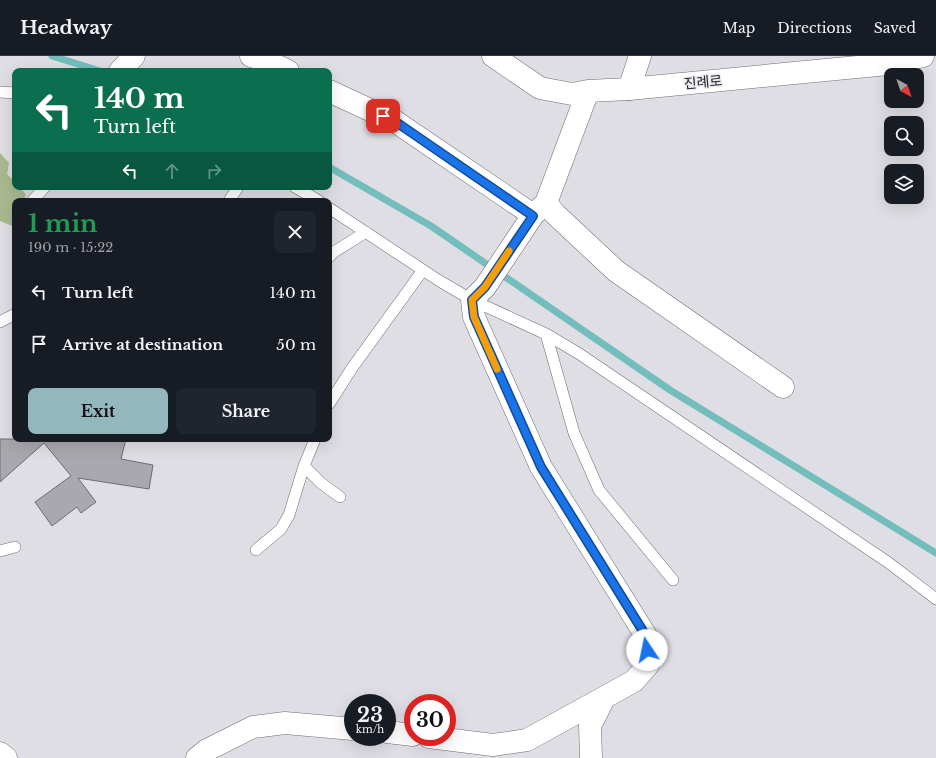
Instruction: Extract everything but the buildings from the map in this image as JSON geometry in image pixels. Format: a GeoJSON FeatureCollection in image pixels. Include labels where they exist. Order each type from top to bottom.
{"type":"FeatureCollection","features":[{"type":"Feature","properties":{"kind":"street"},"geometry":{"type":"LineString","coordinates":[[251,56],[282,68]]}},
{"type":"Feature","properties":{"kind":"street","name":"진례로"},"geometry":{"type":"LineString","coordinates":[[493,56],[540,88],[572,94],[588,91],[888,64],[923,56]]}},
{"type":"Feature","properties":{"kind":"street"},"geometry":{"type":"LineString","coordinates":[[629,88],[640,56]]}},
{"type":"Feature","properties":{"kind":"street"},"geometry":{"type":"LineString","coordinates":[[456,740],[492,745],[527,740],[634,681],[648,665],[646,636],[541,467],[474,317],[479,293],[540,209],[588,91]]}},
{"type":"Feature","properties":{"kind":"street"},"geometry":{"type":"LineString","coordinates":[[332,92],[396,122],[540,209],[555,214],[616,271],[784,387]]}},
{"type":"Feature","properties":{"kind":"street"},"geometry":{"type":"LineString","coordinates":[[591,758],[590,726],[604,698]]}},
{"type":"Feature","properties":{"kind":"street"},"geometry":{"type":"LineString","coordinates":[[197,758],[207,750],[253,727],[286,723],[344,728]]}},
{"type":"Feature","properties":{"kind":"street"},"geometry":{"type":"LineString","coordinates":[[0,753],[6,758]]}},
{"type":"Feature","properties":{"kind":"lane"},"geometry":{"type":"LineString","coordinates":[[0,92],[12,93]]}},
{"type":"Feature","properties":{"kind":"lane"},"geometry":{"type":"LineString","coordinates":[[35,198],[42,190]]}},
{"type":"Feature","properties":{"kind":"lane"},"geometry":{"type":"LineString","coordinates":[[300,190],[314,198]]}},
{"type":"Feature","properties":{"kind":"lane"},"geometry":{"type":"LineString","coordinates":[[332,210],[423,270],[479,293],[578,353],[890,563],[936,599]]}},
{"type":"Feature","properties":{"kind":"lane"},"geometry":{"type":"LineString","coordinates":[[332,254],[366,232]]}},
{"type":"Feature","properties":{"kind":"lane"},"geometry":{"type":"LineString","coordinates":[[332,399],[352,368],[423,270]]}},
{"type":"Feature","properties":{"kind":"lane"},"geometry":{"type":"LineString","coordinates":[[0,322],[12,316]]}},
{"type":"Feature","properties":{"kind":"lane"},"geometry":{"type":"LineString","coordinates":[[546,334],[574,433],[599,490],[673,580]]}},
{"type":"Feature","properties":{"kind":"lane"},"geometry":{"type":"LineString","coordinates":[[256,550],[280,529],[289,515],[304,466],[314,442]]}},
{"type":"Feature","properties":{"kind":"lane"},"geometry":{"type":"LineString","coordinates":[[304,466],[321,483],[340,497]]}},
{"type":"Feature","properties":{"kind":"lane"},"geometry":{"type":"LineString","coordinates":[[0,551],[15,547]]}},
{"type":"Feature","properties":{"kind":"green space"},"geometry":{"type":"Polygon","coordinates":[[[0,153],[9,163],[7,174],[12,179],[12,190],[22,190],[26,195],[24,198],[12,198],[12,226],[0,221],[0,153]]]}},
{"type":"Feature","properties":{"kind":"waterway"},"geometry":{"type":"LineString","coordinates":[[52,56],[90,68]]}},
{"type":"Feature","properties":{"kind":"waterway"},"geometry":{"type":"LineString","coordinates":[[332,169],[431,226],[670,390],[936,553]]}},
{"type":"Feature","properties":{"kind":"slow traffic"},"geometry":{"type":"LineString","coordinates":[[497,369],[474,317],[472,300],[485,287],[509,251]]}},
{"type":"Feature","properties":{"kind":"route"},"geometry":{"type":"LineString","coordinates":[[383,116],[396,122],[533,216],[485,287],[472,300],[474,317],[541,467],[646,636],[647,650]]}}]}
